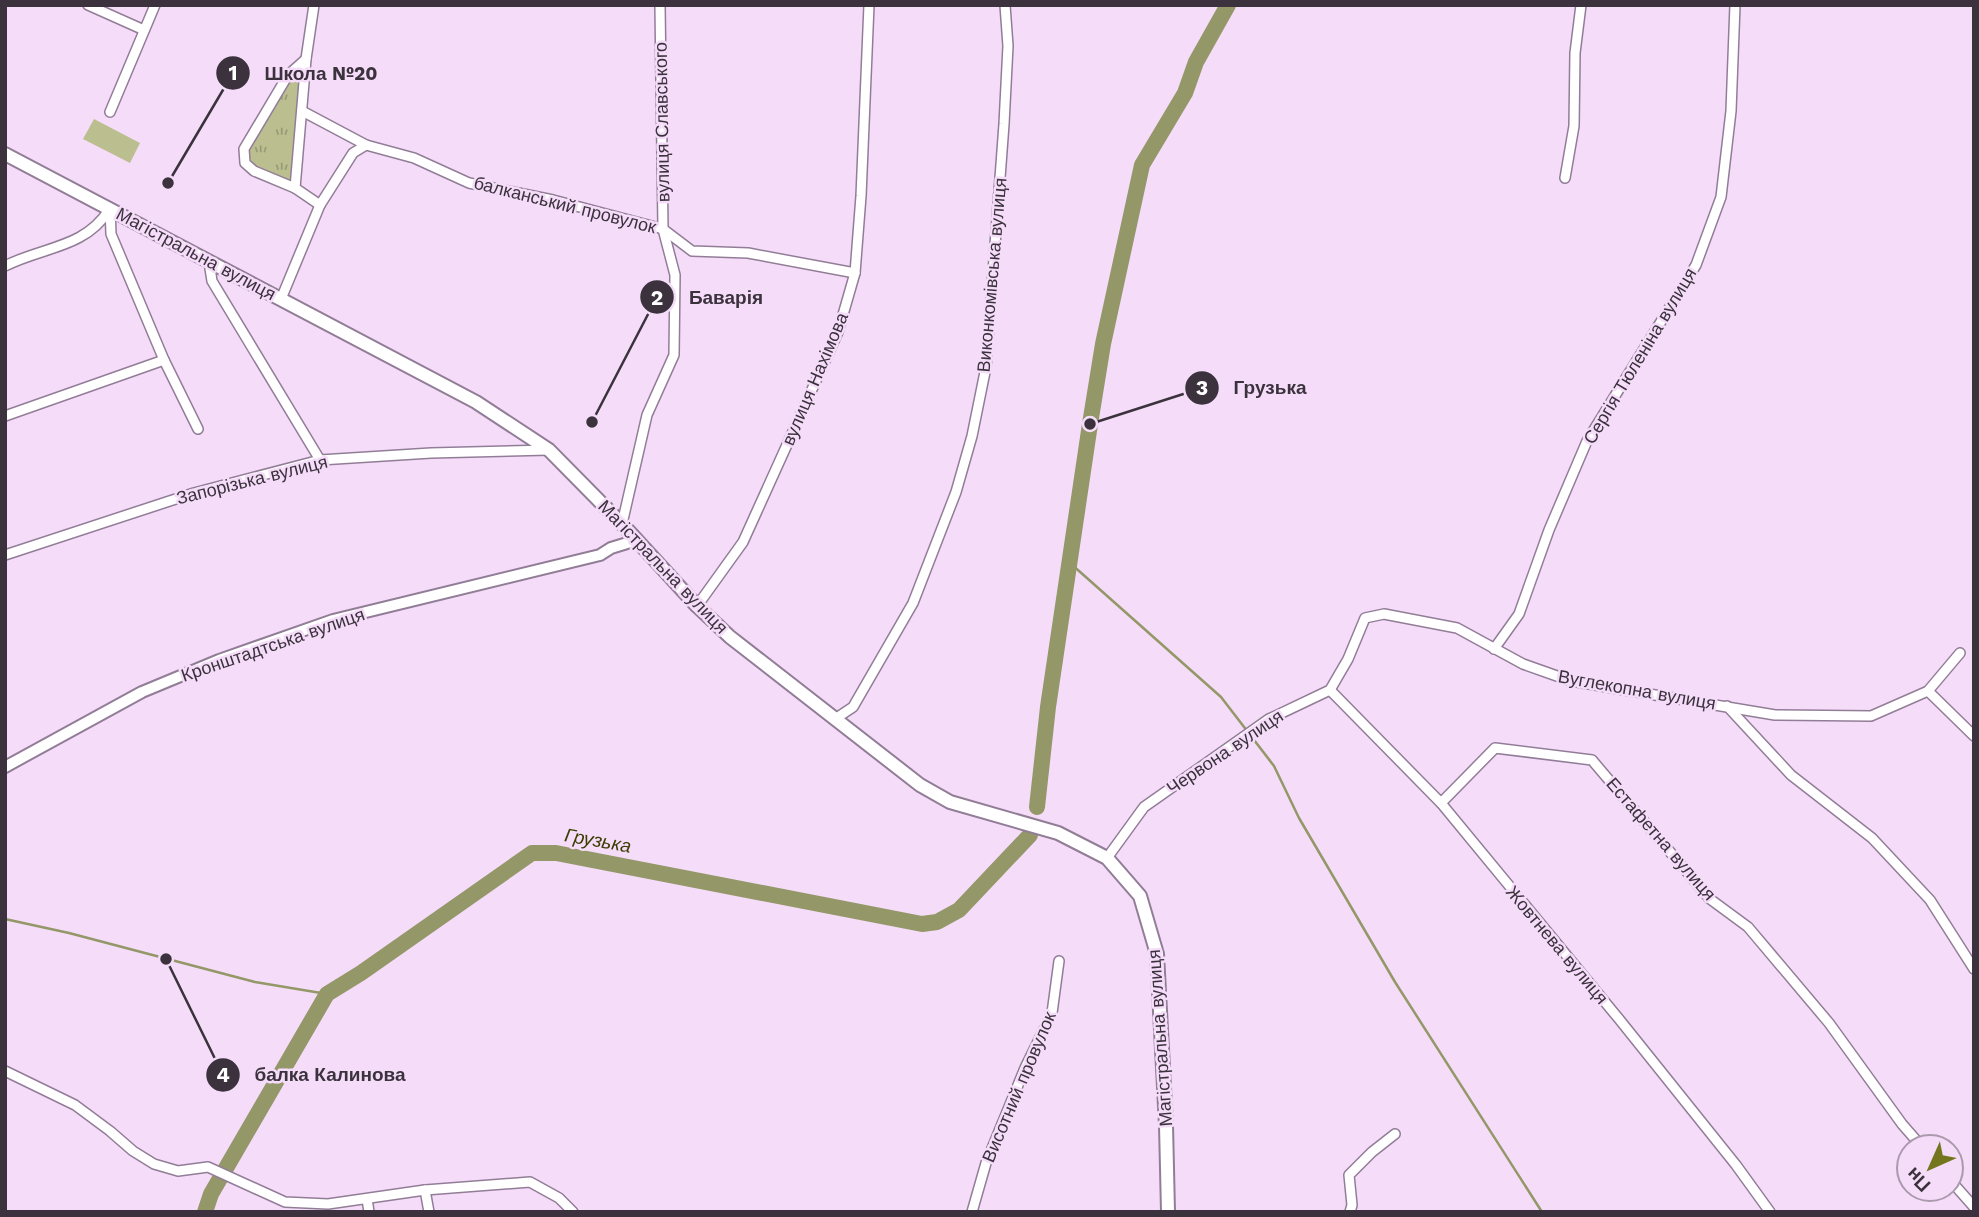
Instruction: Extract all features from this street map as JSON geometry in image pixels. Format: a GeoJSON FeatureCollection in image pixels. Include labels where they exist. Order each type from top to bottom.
{"type":"FeatureCollection","features":[{"type":"Feature","properties":{"kind":"main road","name":"Магістральна вулиця"},"geometry":{"type":"LineString","coordinates":[[5,154],[476,402],[549,450],[697,606],[730,637],[920,785],[950,802],[1058,833],[1107,858],[1140,895],[1157,954],[1168,1212]]}},
{"type":"Feature","properties":{"kind":"street"},"geometry":{"type":"LineString","coordinates":[[88,5],[144,30]]}},
{"type":"Feature","properties":{"kind":"street"},"geometry":{"type":"LineString","coordinates":[[110,112],[155,5]]}},
{"type":"Feature","properties":{"kind":"street"},"geometry":{"type":"LineString","coordinates":[[295,188],[306,59],[314,5]]}},
{"type":"Feature","properties":{"kind":"street","name":"вулиця Славського"},"geometry":{"type":"LineString","coordinates":[[622,524],[647,415],[674,355],[675,275],[663,229],[660,5]]}},
{"type":"Feature","properties":{"kind":"street","name":"вулиця Нахімова"},"geometry":{"type":"LineString","coordinates":[[697,606],[743,542],[838,332],[855,273],[869,5]]}},
{"type":"Feature","properties":{"kind":"street","name":"Виконкомівська вулиця"},"geometry":{"type":"LineString","coordinates":[[835,719],[853,707],[912,604],[956,492],[972,436],[986,367],[1004,124],[1008,46],[1005,5]]}},
{"type":"Feature","properties":{"kind":"street"},"geometry":{"type":"LineString","coordinates":[[1565,178],[1574,126],[1574,53],[1581,5]]}},
{"type":"Feature","properties":{"kind":"street","name":"Сергія Тюленіна вулиця"},"geometry":{"type":"LineString","coordinates":[[1494,649],[1519,614],[1549,530],[1587,441],[1696,265],[1721,197],[1731,111],[1735,5]]}},
{"type":"Feature","properties":{"kind":"street"},"geometry":{"type":"LineString","coordinates":[[306,59],[288,75],[244,149],[245,163],[254,172],[295,188],[320,205]]}},
{"type":"Feature","properties":{"kind":"street","name":"балканський провулок"},"geometry":{"type":"LineString","coordinates":[[302,111],[366,145],[414,158],[469,183],[553,200],[663,229],[692,251],[748,253],[855,273]]}},
{"type":"Feature","properties":{"kind":"street"},"geometry":{"type":"LineString","coordinates":[[281,299],[320,205],[353,153],[366,145]]}},
{"type":"Feature","properties":{"kind":"street"},"geometry":{"type":"LineString","coordinates":[[5,266],[25,257],[68,245],[85,236],[101,223],[110,208]]}},
{"type":"Feature","properties":{"kind":"street"},"geometry":{"type":"LineString","coordinates":[[110,208],[111,234],[164,360],[198,429]]}},
{"type":"Feature","properties":{"kind":"street"},"geometry":{"type":"LineString","coordinates":[[209,262],[212,281],[320,460]]}},
{"type":"Feature","properties":{"kind":"street"},"geometry":{"type":"LineString","coordinates":[[5,416],[164,360]]}},
{"type":"Feature","properties":{"kind":"street","name":"Запорізька вулиця"},"geometry":{"type":"LineString","coordinates":[[5,555],[194,493],[320,460],[432,453],[549,450]]}},
{"type":"Feature","properties":{"kind":"street"},"geometry":{"type":"LineString","coordinates":[[611,548],[622,524]]}},
{"type":"Feature","properties":{"kind":"street","name":"Кронштадтська вулиця"},"geometry":{"type":"LineString","coordinates":[[5,767],[142,692],[219,660],[333,620],[600,555],[611,548],[637,540]]}},
{"type":"Feature","properties":{"kind":"street","name":"Вуглекопна вулиця"},"geometry":{"type":"LineString","coordinates":[[1330,690],[1348,659],[1365,618],[1384,614],[1457,628],[1523,664],[1571,681],[1727,706],[1791,775],[1872,838],[1930,900],[1974,969]]}},
{"type":"Feature","properties":{"kind":"street"},"geometry":{"type":"LineString","coordinates":[[1727,706],[1775,715],[1871,716],[1928,691],[1960,653]]}},
{"type":"Feature","properties":{"kind":"street","name":"Жовтнева вулиця"},"geometry":{"type":"LineString","coordinates":[[1330,690],[1441,803],[1619,1019],[1736,1165],[1770,1212]]}},
{"type":"Feature","properties":{"kind":"street","name":"Червона вулиця"},"geometry":{"type":"LineString","coordinates":[[1107,858],[1144,807],[1269,719],[1330,690]]}},
{"type":"Feature","properties":{"kind":"street"},"geometry":{"type":"LineString","coordinates":[[1928,691],[1974,736]]}},
{"type":"Feature","properties":{"kind":"street","name":"Естафетна вулиця"},"geometry":{"type":"LineString","coordinates":[[1441,803],[1495,748],[1592,760],[1710,899],[1748,928],[1829,1023],[1910,1133]]}},
{"type":"Feature","properties":{"kind":"street","name":"Висотний провулок"},"geometry":{"type":"LineString","coordinates":[[972,1212],[986,1163],[1025,1068],[1052,1013],[1059,961]]}},
{"type":"Feature","properties":{"kind":"street"},"geometry":{"type":"LineString","coordinates":[[5,1071],[75,1105],[110,1130],[133,1151],[154,1164],[178,1171],[208,1167],[285,1202],[328,1204],[425,1190],[530,1182],[559,1198],[573,1212]]}},
{"type":"Feature","properties":{"kind":"street"},"geometry":{"type":"LineString","coordinates":[[1350,1212],[1352,1205],[1349,1175],[1372,1152],[1395,1135]]}},
{"type":"Feature","properties":{"kind":"street"},"geometry":{"type":"LineString","coordinates":[[425,1190],[429,1212]]}},
{"type":"Feature","properties":{"kind":"street"},"geometry":{"type":"LineString","coordinates":[[367,1199],[369,1212]]}},
{"type":"Feature","properties":{"kind":"green space"},"geometry":{"type":"Polygon","coordinates":[[[301,69],[290,183],[258,169],[248,151],[292,75],[301,69]]]}},
{"type":"Feature","properties":{"kind":"green space"},"geometry":{"type":"Polygon","coordinates":[[[94,119],[140,143],[130,163],[83,139],[94,119]]]}},
{"type":"Feature","properties":{"kind":"waterway","name":"Грузька"},"geometry":{"type":"LineString","coordinates":[[1037,807],[1048,707],[1103,344],[1142,165],[1185,93],[1196,62],[1228,5]]}},
{"type":"Feature","properties":{"kind":"waterway"},"geometry":{"type":"LineString","coordinates":[[1070,563],[1221,697],[1274,766],[1299,818],[1395,982],[1542,1212]]}},
{"type":"Feature","properties":{"kind":"waterway","name":"Грузька"},"geometry":{"type":"LineString","coordinates":[[205,1212],[211,1194],[327,994],[532,853],[556,853],[922,924],[937,922],[959,910],[1030,835]]}},
{"type":"Feature","properties":{"kind":"waterway"},"geometry":{"type":"LineString","coordinates":[[5,919],[255,982],[327,994]]}},
{"type":"Feature","properties":{"kind":"place","name":"Школа №20"},"geometry":{"type":"Point","coordinates":[168,183]}},
{"type":"Feature","properties":{"kind":"place","name":"Баварія"},"geometry":{"type":"Point","coordinates":[592,422]}},
{"type":"Feature","properties":{"kind":"place","name":"Грузька"},"geometry":{"type":"Point","coordinates":[1090,424]}},
{"type":"Feature","properties":{"kind":"place","name":"балка Калинова"},"geometry":{"type":"Point","coordinates":[166,959]}}]}
